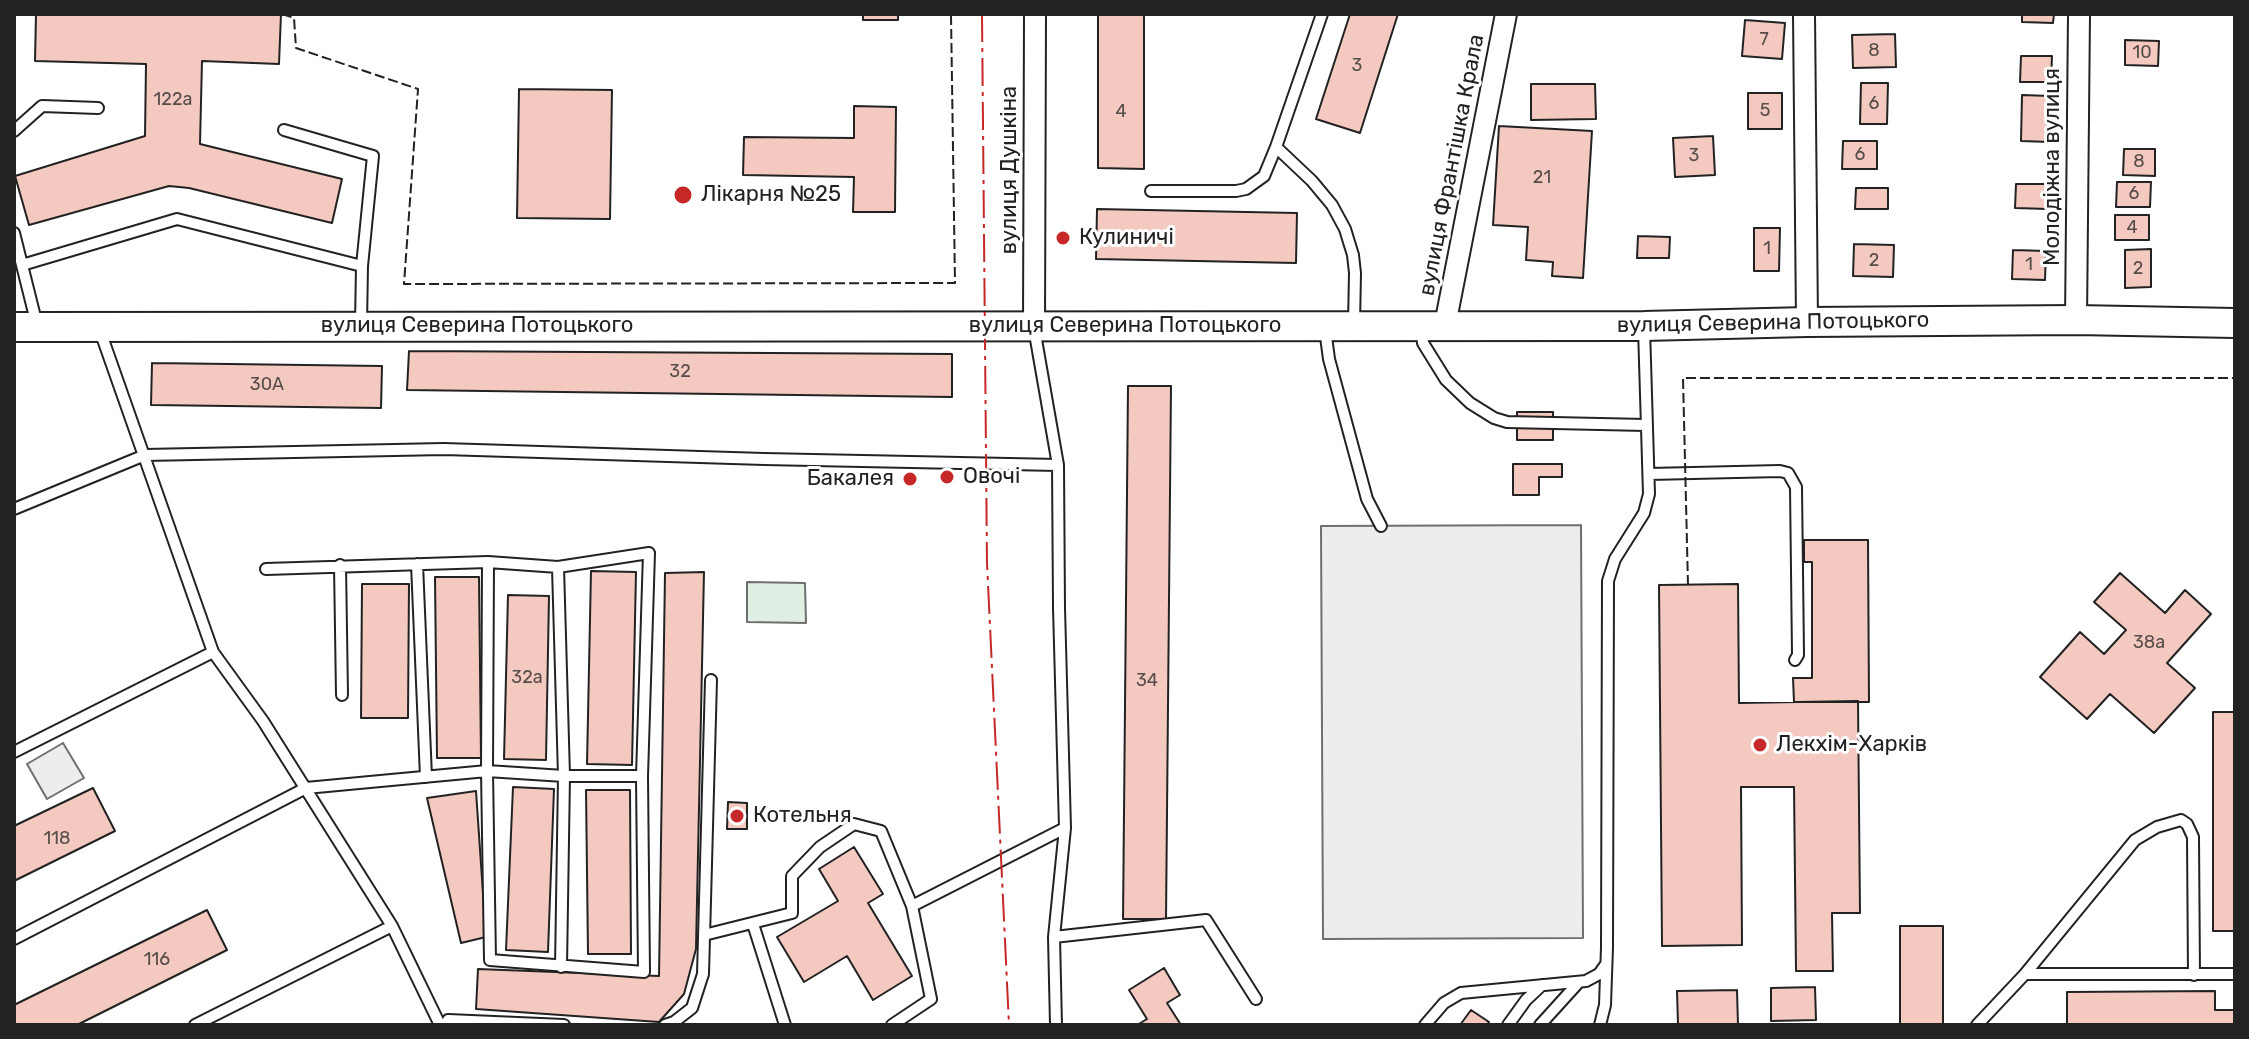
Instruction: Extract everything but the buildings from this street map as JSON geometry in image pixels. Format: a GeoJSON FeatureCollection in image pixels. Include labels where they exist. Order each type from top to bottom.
{"type":"FeatureCollection","features":[{"type":"Feature","properties":{"kind":"street","name":"вулиця Душкіна"},"geometry":{"type":"LineString","coordinates":[[1034,326],[1035,14]]}},
{"type":"Feature","properties":{"kind":"street","name":"вулиця Франтішка Крала"},"geometry":{"type":"LineString","coordinates":[[1432,325],[1506,14]]}},
{"type":"Feature","properties":{"kind":"street"},"geometry":{"type":"LineString","coordinates":[[1804,14],[1807,322]]}},
{"type":"Feature","properties":{"kind":"street","name":"Молодіжна вулиця"},"geometry":{"type":"LineString","coordinates":[[2076,320],[2079,14]]}},
{"type":"Feature","properties":{"kind":"street","name":"вулиця Северина Потоцького"},"geometry":{"type":"LineString","coordinates":[[26,327],[1644,326],[2076,320],[2235,323]]}},
{"type":"Feature","properties":{"kind":"lane"},"geometry":{"type":"LineString","coordinates":[[1151,191],[1236,191],[1246,189],[1264,176],[1322,14]]}},
{"type":"Feature","properties":{"kind":"lane"},"geometry":{"type":"LineString","coordinates":[[14,131],[42,106],[98,108]]}},
{"type":"Feature","properties":{"kind":"lane"},"geometry":{"type":"LineString","coordinates":[[284,130],[373,156],[362,266],[361,326]]}},
{"type":"Feature","properties":{"kind":"lane"},"geometry":{"type":"LineString","coordinates":[[1276,147],[1312,181],[1332,205],[1345,229],[1355,273],[1354,326]]}},
{"type":"Feature","properties":{"kind":"lane"},"geometry":{"type":"LineString","coordinates":[[22,265],[177,219],[362,266]]}},
{"type":"Feature","properties":{"kind":"lane"},"geometry":{"type":"LineString","coordinates":[[14,233],[22,265],[26,327]]}},
{"type":"Feature","properties":{"kind":"lane"},"geometry":{"type":"LineString","coordinates":[[1432,325],[1423,343],[1446,380],[1470,403],[1494,418],[1507,422],[1646,425]]}},
{"type":"Feature","properties":{"kind":"lane"},"geometry":{"type":"LineString","coordinates":[[99,326],[213,652],[263,721],[392,926],[442,1025],[448,1020],[564,1025]]}},
{"type":"Feature","properties":{"kind":"lane"},"geometry":{"type":"LineString","coordinates":[[1034,326],[1058,465],[1065,828],[1054,937],[1056,1025]]}},
{"type":"Feature","properties":{"kind":"lane"},"geometry":{"type":"LineString","coordinates":[[1325,326],[1329,359],[1367,499],[1381,526]]}},
{"type":"Feature","properties":{"kind":"lane"},"geometry":{"type":"LineString","coordinates":[[1600,1025],[1605,1005],[1607,963],[1608,581],[1615,559],[1644,513],[1649,494],[1644,326]]}},
{"type":"Feature","properties":{"kind":"lane"},"geometry":{"type":"LineString","coordinates":[[14,509],[145,455],[444,449],[1058,465]]}},
{"type":"Feature","properties":{"kind":"lane"},"geometry":{"type":"LineString","coordinates":[[1649,474],[1788,473],[1796,487],[1798,655],[1795,660]]}},
{"type":"Feature","properties":{"kind":"lane"},"geometry":{"type":"LineString","coordinates":[[266,569],[488,562],[558,567],[649,553],[642,776],[644,972],[490,960],[488,562]]}},
{"type":"Feature","properties":{"kind":"lane"},"geometry":{"type":"LineString","coordinates":[[417,564],[426,777]]}},
{"type":"Feature","properties":{"kind":"lane"},"geometry":{"type":"LineString","coordinates":[[340,565],[342,695]]}},
{"type":"Feature","properties":{"kind":"lane"},"geometry":{"type":"LineString","coordinates":[[558,567],[564,776],[561,967]]}},
{"type":"Feature","properties":{"kind":"lane"},"geometry":{"type":"LineString","coordinates":[[14,752],[213,652]]}},
{"type":"Feature","properties":{"kind":"lane"},"geometry":{"type":"LineString","coordinates":[[665,1025],[692,1008],[703,974],[711,680]]}},
{"type":"Feature","properties":{"kind":"lane"},"geometry":{"type":"LineString","coordinates":[[14,939],[306,788],[487,771],[564,776],[642,776]]}},
{"type":"Feature","properties":{"kind":"lane"},"geometry":{"type":"LineString","coordinates":[[1977,1025],[2025,974],[2135,840],[2157,827],[2181,820],[2187,824],[2193,837],[2194,975]]}},
{"type":"Feature","properties":{"kind":"lane"},"geometry":{"type":"LineString","coordinates":[[704,935],[792,913],[792,876],[820,847],[854,824],[881,831],[912,906],[931,999],[892,1025]]}},
{"type":"Feature","properties":{"kind":"lane"},"geometry":{"type":"LineString","coordinates":[[912,906],[1065,828]]}},
{"type":"Feature","properties":{"kind":"lane"},"geometry":{"type":"LineString","coordinates":[[1054,937],[1206,920],[1256,999]]}},
{"type":"Feature","properties":{"kind":"lane"},"geometry":{"type":"LineString","coordinates":[[753,924],[785,1025]]}},
{"type":"Feature","properties":{"kind":"lane"},"geometry":{"type":"LineString","coordinates":[[195,1025],[392,926]]}},
{"type":"Feature","properties":{"kind":"lane"},"geometry":{"type":"LineString","coordinates":[[1425,1025],[1444,1003],[1461,993],[1579,982],[1599,974],[1607,963]]}},
{"type":"Feature","properties":{"kind":"lane"},"geometry":{"type":"LineString","coordinates":[[2025,974],[2235,974]]}},
{"type":"Feature","properties":{"kind":"lane"},"geometry":{"type":"LineString","coordinates":[[1540,1025],[1579,982]]}},
{"type":"Feature","properties":{"kind":"lane"},"geometry":{"type":"LineString","coordinates":[[1508,1025],[1526,1000],[1542,985]]}},
{"type":"Feature","properties":{"kind":"green space"},"geometry":{"type":"Polygon","coordinates":[[[747,582],[805,583],[806,623],[747,622],[747,582]]]}},
{"type":"Feature","properties":{"kind":"shaded area"},"geometry":{"type":"Polygon","coordinates":[[[1581,525],[1583,938],[1323,939],[1321,526],[1581,525]]]}},
{"type":"Feature","properties":{"kind":"shaded area"},"geometry":{"type":"Polygon","coordinates":[[[63,743],[84,778],[47,799],[27,764],[63,743]]]}},
{"type":"Feature","properties":{"kind":"fence"},"geometry":{"type":"LineString","coordinates":[[282,14],[294,18],[296,48],[418,89],[404,284],[955,283],[951,14]]}},
{"type":"Feature","properties":{"kind":"fence"},"geometry":{"type":"LineString","coordinates":[[1688,585],[1683,378],[2235,378]]}},
{"type":"Feature","properties":{"kind":"power"},"geometry":{"type":"LineString","coordinates":[[982,14],[987,563],[1009,1025]]}},
{"type":"Feature","properties":{"kind":"place","name":"Лікарня №25"},"geometry":{"type":"Point","coordinates":[683,195]}},
{"type":"Feature","properties":{"kind":"place","name":"Кулиничі"},"geometry":{"type":"Point","coordinates":[1063,238]}},
{"type":"Feature","properties":{"kind":"place","name":"Овочі"},"geometry":{"type":"Point","coordinates":[947,477]}},
{"type":"Feature","properties":{"kind":"place","name":"Бакалея"},"geometry":{"type":"Point","coordinates":[910,479]}},
{"type":"Feature","properties":{"kind":"place","name":"Лекхім-Харків"},"geometry":{"type":"Point","coordinates":[1760,745]}},
{"type":"Feature","properties":{"kind":"place","name":"Котельня"},"geometry":{"type":"Point","coordinates":[737,816]}}]}
